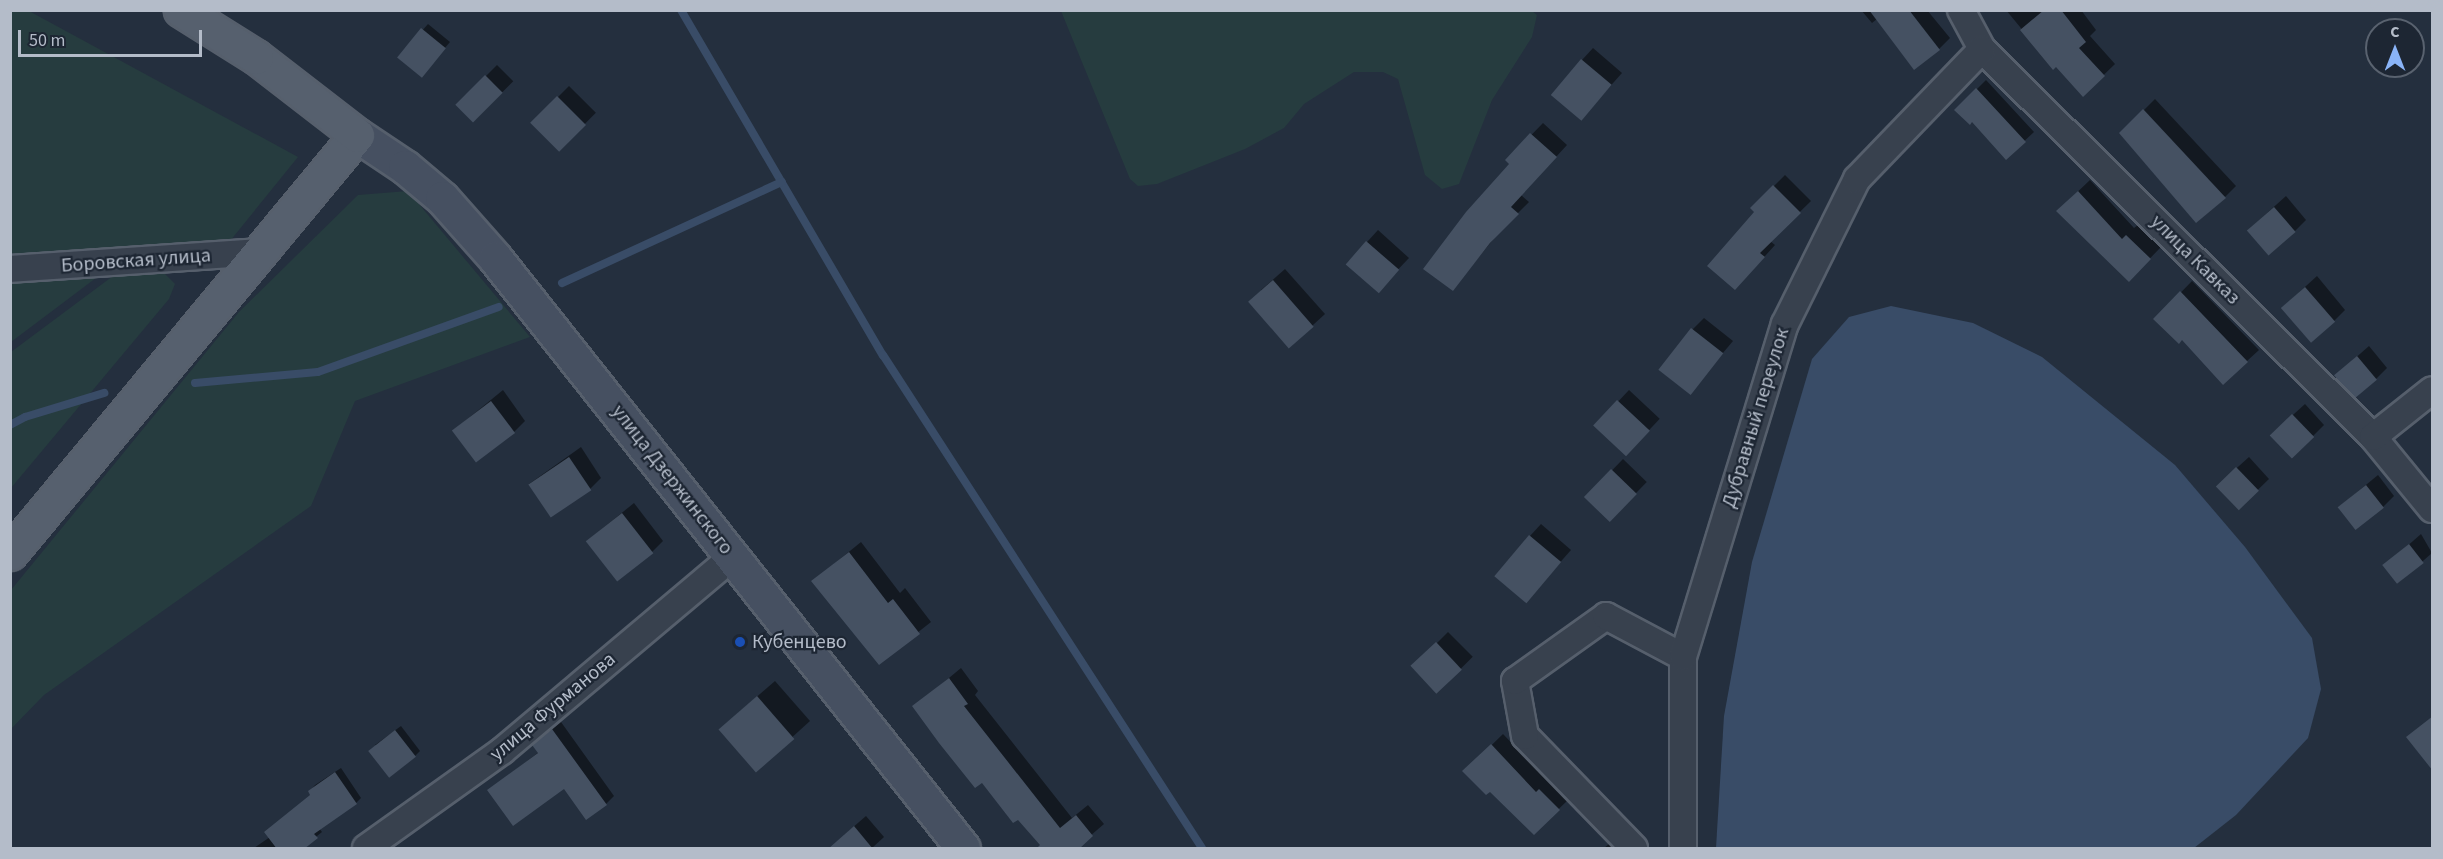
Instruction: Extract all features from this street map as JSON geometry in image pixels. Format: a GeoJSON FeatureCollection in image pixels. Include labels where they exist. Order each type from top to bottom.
{"type":"FeatureCollection","features":[{"type":"Feature","properties":{"kind":"main road"},"geometry":{"type":"LineString","coordinates":[[10,553],[357,135],[256,57],[181,10]]}},
{"type":"Feature","properties":{"kind":"main road","name":"улица Дзержинского"},"geometry":{"type":"LineString","coordinates":[[357,135],[442,198],[547,321],[963,849]]}},
{"type":"Feature","properties":{"kind":"street","name":"улица Кавказ"},"geometry":{"type":"LineString","coordinates":[[1960,10],[1982,49],[2373,437],[2433,509]]}},
{"type":"Feature","properties":{"kind":"street","name":"Дубравный переулок"},"geometry":{"type":"LineString","coordinates":[[1683,849],[1683,657],[1785,324],[1857,179],[1982,49]]}},
{"type":"Feature","properties":{"kind":"street","name":"Боровская улица"},"geometry":{"type":"LineString","coordinates":[[10,268],[262,252]]}},
{"type":"Feature","properties":{"kind":"street"},"geometry":{"type":"LineString","coordinates":[[2373,437],[2433,390]]}},
{"type":"Feature","properties":{"kind":"street","name":"улица Фурманова"},"geometry":{"type":"LineString","coordinates":[[366,849],[502,751],[732,557]]}},
{"type":"Feature","properties":{"kind":"street"},"geometry":{"type":"LineString","coordinates":[[1634,849],[1525,736],[1515,681],[1606,616],[1683,657]]}},
{"type":"Feature","properties":{"kind":"green space"},"geometry":{"type":"Polygon","coordinates":[[[11,11],[29,11],[298,157],[230,241],[11,254],[11,11]]]}},
{"type":"Feature","properties":{"kind":"green space"},"geometry":{"type":"Polygon","coordinates":[[[1061,11],[1532,11],[1537,15],[1532,37],[1492,100],[1459,184],[1442,189],[1425,175],[1398,79],[1383,72],[1354,72],[1304,104],[1284,128],[1245,149],[1157,184],[1138,186],[1130,179],[1061,11]]]}},
{"type":"Feature","properties":{"kind":"green space"},"geometry":{"type":"Polygon","coordinates":[[[408,191],[530,337],[355,401],[311,506],[44,695],[11,729],[11,590],[239,312],[358,195],[408,191]]]}},
{"type":"Feature","properties":{"kind":"green space"},"geometry":{"type":"Polygon","coordinates":[[[162,271],[175,284],[169,299],[11,488],[11,352],[117,273],[162,271]]]}},
{"type":"Feature","properties":{"kind":"green space"},"geometry":{"type":"Polygon","coordinates":[[[17,277],[96,278],[11,342],[11,278],[17,277]]]}},
{"type":"Feature","properties":{"kind":"water"},"geometry":{"type":"Polygon","coordinates":[[[1891,306],[1973,323],[2042,357],[2175,465],[2245,547],[2312,638],[2321,689],[2308,738],[2236,815],[2194,848],[1716,848],[1724,716],[1752,562],[1812,359],[1849,317],[1891,306]]]}},
{"type":"Feature","properties":{"kind":"building"},"geometry":{"type":"Polygon","coordinates":[[[1869,10],[1909,10],[1940,50],[1914,70],[1869,10]]]}},
{"type":"Feature","properties":{"kind":"building"},"geometry":{"type":"Polygon","coordinates":[[[2044,10],[2061,10],[2086,42],[2079,48],[2105,76],[2083,97],[2056,67],[2053,70],[2020,30],[2044,10]]]}},
{"type":"Feature","properties":{"kind":"building"},"geometry":{"type":"Polygon","coordinates":[[[421,28],[446,48],[422,78],[397,58],[421,28]]]}},
{"type":"Feature","properties":{"kind":"building"},"geometry":{"type":"Polygon","coordinates":[[[1581,59],[1612,85],[1581,121],[1551,95],[1581,59]]]}},
{"type":"Feature","properties":{"kind":"building"},"geometry":{"type":"Polygon","coordinates":[[[485,75],[503,93],[473,122],[455,105],[485,75]]]}},
{"type":"Feature","properties":{"kind":"building"},"geometry":{"type":"Polygon","coordinates":[[[1976,88],[2026,142],[2006,160],[1972,122],[1970,125],[1954,110],[1976,88]]]}},
{"type":"Feature","properties":{"kind":"building"},"geometry":{"type":"Polygon","coordinates":[[[557,96],[586,125],[559,152],[530,123],[557,96]]]}},
{"type":"Feature","properties":{"kind":"building"},"geometry":{"type":"Polygon","coordinates":[[[2143,109],[2226,198],[2196,223],[2119,133],[2143,109]]]}},
{"type":"Feature","properties":{"kind":"building"},"geometry":{"type":"Polygon","coordinates":[[[1530,133],[1557,157],[1511,207],[1519,214],[1490,243],[1453,291],[1423,269],[1466,212],[1509,164],[1505,160],[1530,133]]]}},
{"type":"Feature","properties":{"kind":"building"},"geometry":{"type":"Polygon","coordinates":[[[1773,185],[1801,213],[1760,253],[1765,257],[1735,290],[1707,266],[1754,212],[1750,208],[1773,185]]]}},
{"type":"Feature","properties":{"kind":"building"},"geometry":{"type":"Polygon","coordinates":[[[2078,191],[2122,239],[2126,235],[2151,259],[2129,282],[2056,211],[2078,191]]]}},
{"type":"Feature","properties":{"kind":"building"},"geometry":{"type":"Polygon","coordinates":[[[2274,207],[2296,232],[2268,256],[2247,231],[2274,207]]]}},
{"type":"Feature","properties":{"kind":"building"},"geometry":{"type":"Polygon","coordinates":[[[1366,241],[1399,270],[1379,293],[1346,264],[1366,241]]]}},
{"type":"Feature","properties":{"kind":"building"},"geometry":{"type":"Polygon","coordinates":[[[1273,280],[1314,327],[1289,348],[1248,302],[1273,280]]]}},
{"type":"Feature","properties":{"kind":"building"},"geometry":{"type":"Polygon","coordinates":[[[2305,287],[2335,322],[2311,343],[2281,308],[2305,287]]]}},
{"type":"Feature","properties":{"kind":"building"},"geometry":{"type":"Polygon","coordinates":[[[2180,291],[2248,362],[2223,385],[2182,340],[2179,344],[2153,319],[2180,291]]]}},
{"type":"Feature","properties":{"kind":"building"},"geometry":{"type":"Polygon","coordinates":[[[1691,328],[1723,353],[1691,395],[1658,370],[1691,328]]]}},
{"type":"Feature","properties":{"kind":"building"},"geometry":{"type":"Polygon","coordinates":[[[2357,356],[2377,380],[2354,399],[2334,375],[2357,356]]]}},
{"type":"Feature","properties":{"kind":"building"},"geometry":{"type":"Polygon","coordinates":[[[1617,400],[1650,431],[1626,456],[1593,426],[1617,400]]]}},
{"type":"Feature","properties":{"kind":"building"},"geometry":{"type":"Polygon","coordinates":[[[491,401],[515,433],[476,462],[452,430],[491,401]]]}},
{"type":"Feature","properties":{"kind":"building"},"geometry":{"type":"Polygon","coordinates":[[[2292,414],[2314,437],[2292,459],[2270,436],[2292,414]]]}},
{"type":"Feature","properties":{"kind":"building"},"geometry":{"type":"Polygon","coordinates":[[[569,457],[591,490],[551,518],[528,484],[569,457]]]}},
{"type":"Feature","properties":{"kind":"building"},"geometry":{"type":"Polygon","coordinates":[[[2236,467],[2259,491],[2239,510],[2216,486],[2236,467]]]}},
{"type":"Feature","properties":{"kind":"building"},"geometry":{"type":"Polygon","coordinates":[[[1611,469],[1637,494],[1610,522],[1584,497],[1611,469]]]}},
{"type":"Feature","properties":{"kind":"building"},"geometry":{"type":"Polygon","coordinates":[[[2366,485],[2384,508],[2355,530],[2338,507],[2366,485]]]}},
{"type":"Feature","properties":{"kind":"building"},"geometry":{"type":"Polygon","coordinates":[[[622,513],[653,553],[617,582],[586,541],[622,513]]]}},
{"type":"Feature","properties":{"kind":"building"},"geometry":{"type":"Polygon","coordinates":[[[1529,535],[1561,562],[1526,603],[1494,576],[1529,535]]]}},
{"type":"Feature","properties":{"kind":"building"},"geometry":{"type":"Polygon","coordinates":[[[2409,544],[2424,563],[2397,584],[2382,565],[2409,544]]]}},
{"type":"Feature","properties":{"kind":"building"},"geometry":{"type":"Polygon","coordinates":[[[849,552],[888,603],[893,599],[920,634],[879,665],[811,581],[849,552]]]}},
{"type":"Feature","properties":{"kind":"building"},"geometry":{"type":"Polygon","coordinates":[[[1436,642],[1462,670],[1436,694],[1410,666],[1436,642]]]}},
{"type":"Feature","properties":{"kind":"building"},"geometry":{"type":"Polygon","coordinates":[[[949,678],[968,704],[964,706],[1060,828],[1076,815],[1093,836],[1079,849],[1036,849],[1040,845],[1018,820],[1013,823],[982,783],[975,788],[939,743],[912,706],[949,678]]]}},
{"type":"Feature","properties":{"kind":"building"},"geometry":{"type":"Polygon","coordinates":[[[757,696],[794,739],[756,772],[719,729],[757,696]]]}},
{"type":"Feature","properties":{"kind":"building"},"geometry":{"type":"Polygon","coordinates":[[[2433,716],[2433,771],[2406,737],[2433,716]]]}},
{"type":"Feature","properties":{"kind":"building"},"geometry":{"type":"Polygon","coordinates":[[[552,729],[607,805],[586,820],[564,789],[513,826],[487,790],[538,753],[532,745],[552,729]]]}},
{"type":"Feature","properties":{"kind":"building"},"geometry":{"type":"Polygon","coordinates":[[[395,730],[416,757],[389,778],[368,751],[395,730]]]}},
{"type":"Feature","properties":{"kind":"building"},"geometry":{"type":"Polygon","coordinates":[[[1491,744],[1536,792],[1539,789],[1560,810],[1534,835],[1490,792],[1486,795],[1462,771],[1491,744]]]}},
{"type":"Feature","properties":{"kind":"building"},"geometry":{"type":"Polygon","coordinates":[[[335,772],[357,804],[314,834],[318,838],[304,849],[277,849],[264,832],[310,795],[308,791],[335,772]]]}},
{"type":"Feature","properties":{"kind":"building"},"geometry":{"type":"Polygon","coordinates":[[[854,826],[873,849],[828,849],[854,826]]]}},
{"type":"Feature","properties":{"kind":"waterway"},"geometry":{"type":"LineString","coordinates":[[681,10],[883,355],[1202,848]]}},
{"type":"Feature","properties":{"kind":"waterway"},"geometry":{"type":"LineString","coordinates":[[562,283],[782,182]]}},
{"type":"Feature","properties":{"kind":"waterway"},"geometry":{"type":"LineString","coordinates":[[195,383],[318,372],[499,307]]}},
{"type":"Feature","properties":{"kind":"waterway"},"geometry":{"type":"LineString","coordinates":[[10,425],[25,417],[104,393]]}},
{"type":"Feature","properties":{"kind":"place","name":"Кубенцево"},"geometry":{"type":"Point","coordinates":[740,642]}}]}
